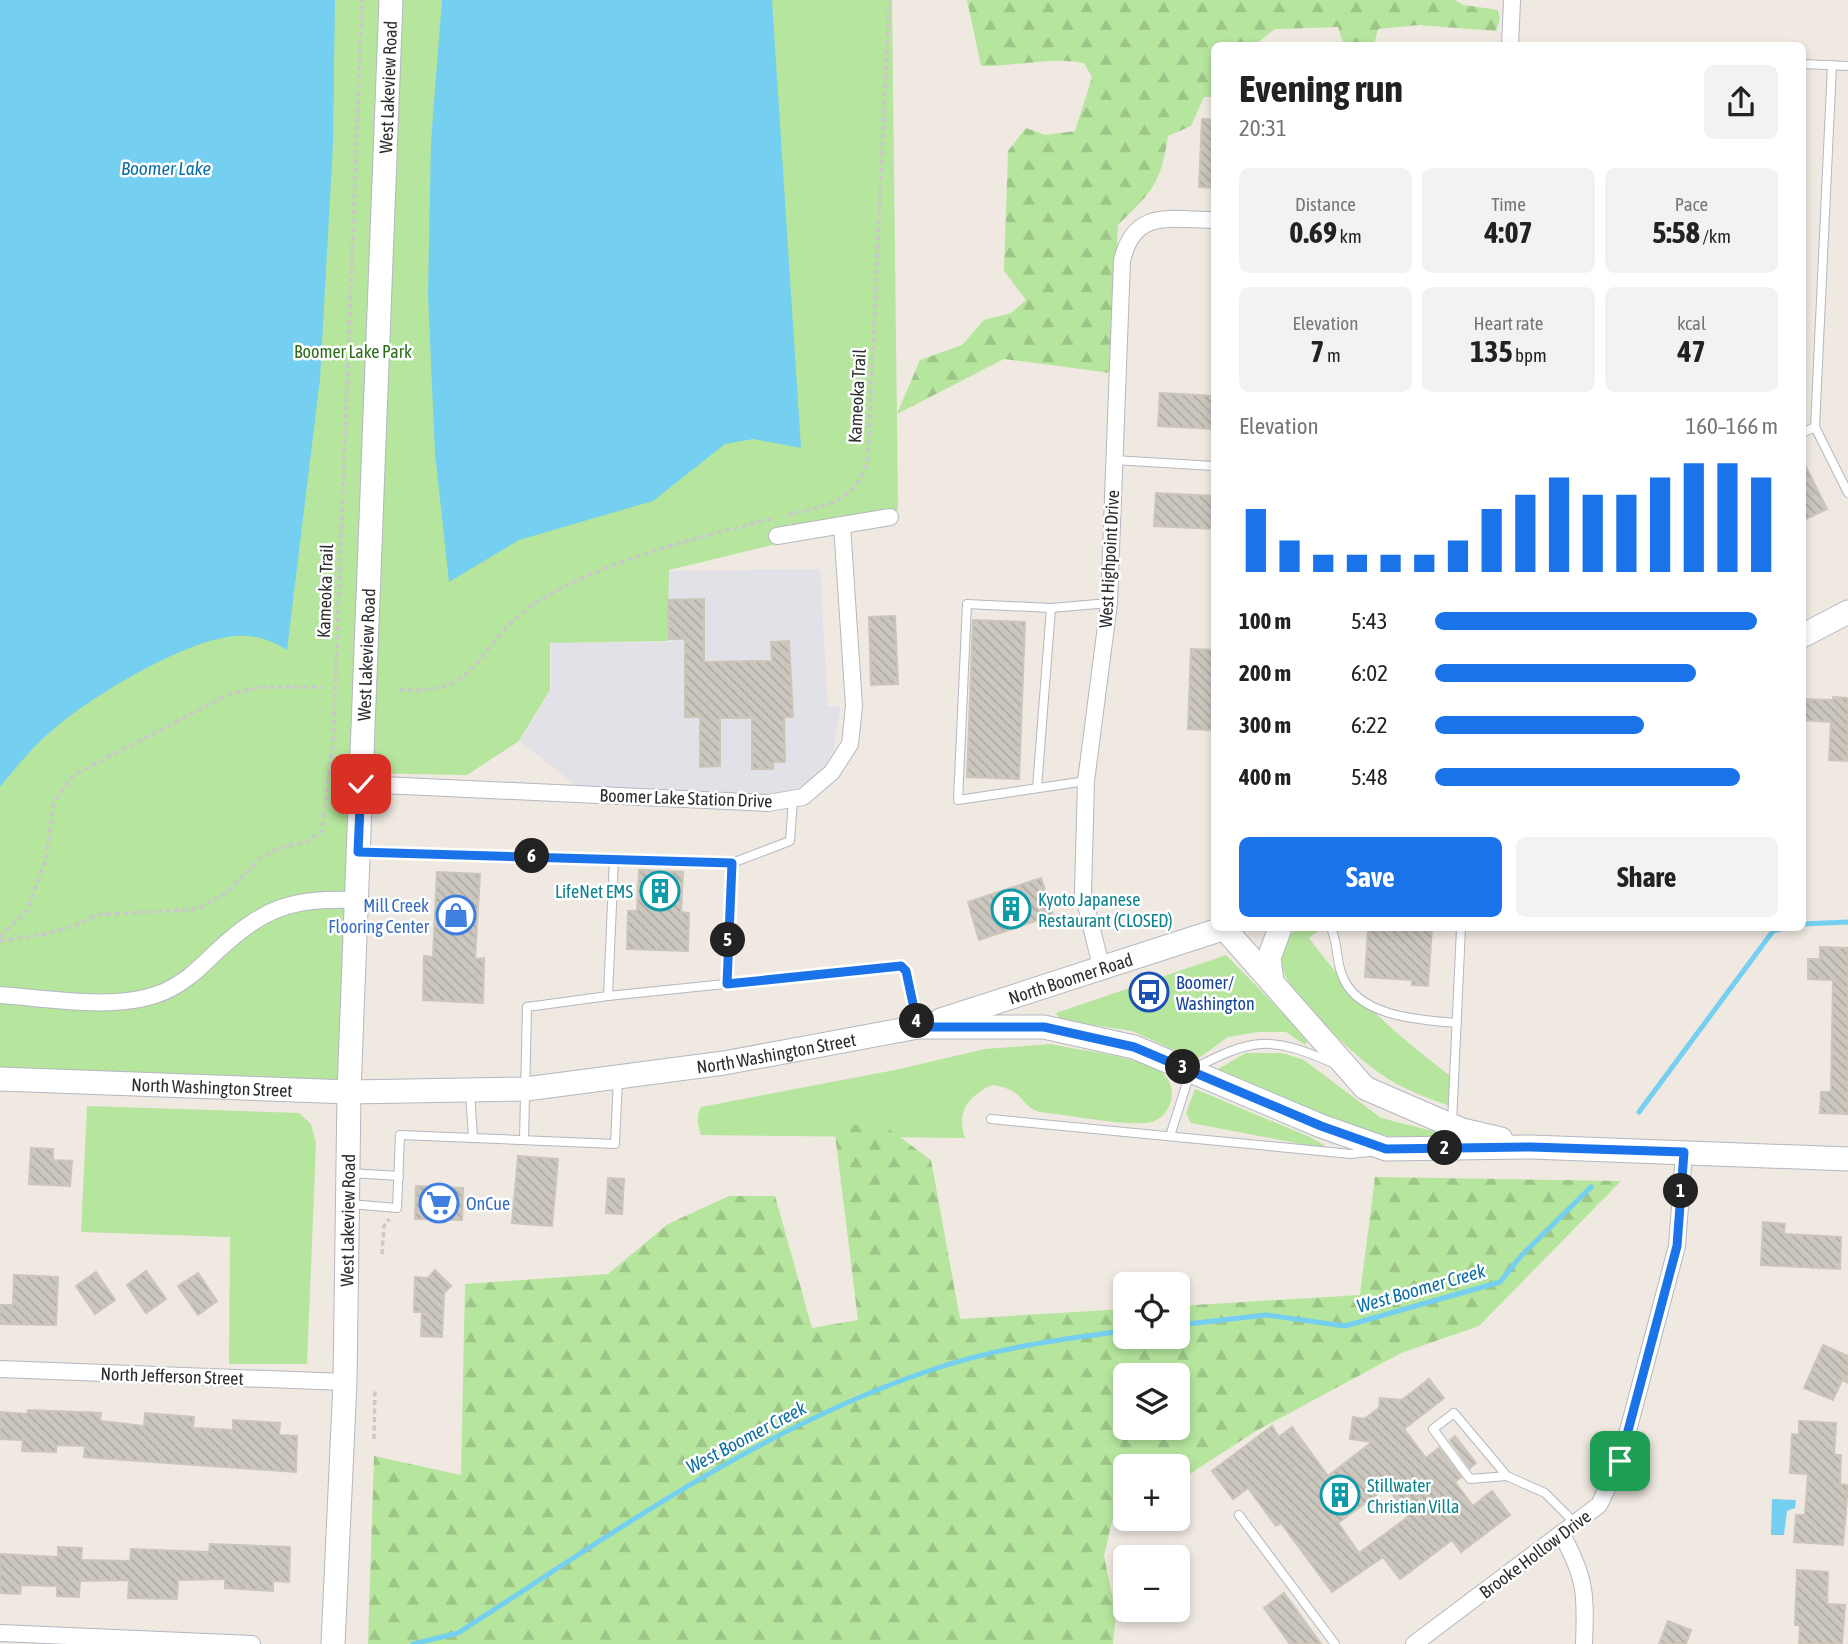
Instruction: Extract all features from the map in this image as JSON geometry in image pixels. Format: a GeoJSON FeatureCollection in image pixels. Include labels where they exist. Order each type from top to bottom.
{"type":"FeatureCollection","features":[{"type":"Feature","properties":{"kind":"main road","name":"West Lakeview Road"},"geometry":{"type":"LineString","coordinates":[[333,1644],[345,1382],[349,1093],[391,0]]}},
{"type":"Feature","properties":{"kind":"main road"},"geometry":{"type":"LineString","coordinates":[[1806,634],[1848,612]]}},
{"type":"Feature","properties":{"kind":"main road","name":"North Boomer Road"},"geometry":{"type":"LineString","coordinates":[[918,1027],[1102,970],[1215,931]]}},
{"type":"Feature","properties":{"kind":"main road","name":"North Washington Street"},"geometry":{"type":"LineString","coordinates":[[1227,931],[1365,1088],[1452,1126],[1531,1147]]}},
{"type":"Feature","properties":{"kind":"main road"},"geometry":{"type":"LineString","coordinates":[[1272,982],[1269,958],[1279,931]]}},
{"type":"Feature","properties":{"kind":"main road","name":"North Washington Street"},"geometry":{"type":"LineString","coordinates":[[0,1079],[349,1093],[526,1089],[724,1063],[918,1027],[1044,1027],[1134,1047],[1321,1126],[1386,1149],[1531,1147],[1848,1159]]}},
{"type":"Feature","properties":{"kind":"street"},"geometry":{"type":"LineString","coordinates":[[1510,42],[1512,0]]}},
{"type":"Feature","properties":{"kind":"street","name":"West Highpoint Drive"},"geometry":{"type":"LineString","coordinates":[[1102,970],[1083,893],[1086,781],[1109,603],[1122,261],[1127,240],[1139,226],[1157,220],[1211,220]]}},
{"type":"Feature","properties":{"kind":"street"},"geometry":{"type":"LineString","coordinates":[[777,536],[890,517]]}},
{"type":"Feature","properties":{"kind":"street","name":"Boomer Lake Station Drive"},"geometry":{"type":"LineString","coordinates":[[361,784],[768,803],[803,797],[832,772],[850,744],[854,706],[842,525]]}},
{"type":"Feature","properties":{"kind":"street"},"geometry":{"type":"LineString","coordinates":[[0,995],[132,1001],[156,995],[177,985],[264,914],[293,902],[356,900]]}},
{"type":"Feature","properties":{"kind":"street","name":"Brooke Hollow Drive"},"geometry":{"type":"LineString","coordinates":[[1415,1644],[1599,1505],[1620,1461],[1677,1246],[1684,1152]]}},
{"type":"Feature","properties":{"kind":"street","name":"North Jefferson Street"},"geometry":{"type":"LineString","coordinates":[[0,1369],[345,1382]]}},
{"type":"Feature","properties":{"kind":"street"},"geometry":{"type":"LineString","coordinates":[[1562,1535],[1580,1568],[1586,1600],[1584,1644]]}},
{"type":"Feature","properties":{"kind":"street"},"geometry":{"type":"LineString","coordinates":[[0,1633],[252,1644]]}},
{"type":"Feature","properties":{"kind":"lane"},"geometry":{"type":"LineString","coordinates":[[1806,64],[1848,66]]}},
{"type":"Feature","properties":{"kind":"lane"},"geometry":{"type":"LineString","coordinates":[[1832,65],[1815,427],[1848,493]]}},
{"type":"Feature","properties":{"kind":"lane"},"geometry":{"type":"LineString","coordinates":[[1806,430],[1815,427]]}},
{"type":"Feature","properties":{"kind":"lane"},"geometry":{"type":"LineString","coordinates":[[1114,460],[1211,466]]}},
{"type":"Feature","properties":{"kind":"lane"},"geometry":{"type":"LineString","coordinates":[[1086,781],[958,800],[967,604],[1051,608],[1109,603]]}},
{"type":"Feature","properties":{"kind":"lane"},"geometry":{"type":"LineString","coordinates":[[1037,788],[1051,608]]}},
{"type":"Feature","properties":{"kind":"lane"},"geometry":{"type":"LineString","coordinates":[[358,852],[732,863],[790,841],[793,799]]}},
{"type":"Feature","properties":{"kind":"lane"},"geometry":{"type":"LineString","coordinates":[[608,996],[614,858]]}},
{"type":"Feature","properties":{"kind":"lane"},"geometry":{"type":"LineString","coordinates":[[727,984],[732,863]]}},
{"type":"Feature","properties":{"kind":"lane"},"geometry":{"type":"LineString","coordinates":[[1334,931],[1341,974],[1349,988],[1379,1010],[1401,1018],[1457,1023]]}},
{"type":"Feature","properties":{"kind":"lane"},"geometry":{"type":"LineString","coordinates":[[1452,1126],[1461,931]]}},
{"type":"Feature","properties":{"kind":"lane"},"geometry":{"type":"LineString","coordinates":[[524,1140],[527,1007],[608,996],[901,966],[906,971],[918,1027]]}},
{"type":"Feature","properties":{"kind":"lane"},"geometry":{"type":"LineString","coordinates":[[1170,1136],[1191,1070],[1228,1051],[1259,1042],[1296,1046],[1349,1070]]}},
{"type":"Feature","properties":{"kind":"lane"},"geometry":{"type":"LineString","coordinates":[[347,1204],[397,1208],[400,1135],[615,1144],[618,1079]]}},
{"type":"Feature","properties":{"kind":"lane"},"geometry":{"type":"LineString","coordinates":[[470,1090],[473,1138]]}},
{"type":"Feature","properties":{"kind":"lane"},"geometry":{"type":"LineString","coordinates":[[991,1119],[1351,1154],[1386,1149]]}},
{"type":"Feature","properties":{"kind":"lane"},"geometry":{"type":"LineString","coordinates":[[348,1173],[399,1176]]}},
{"type":"Feature","properties":{"kind":"lane"},"geometry":{"type":"LineString","coordinates":[[1507,1476],[1470,1479],[1433,1429],[1454,1413],[1507,1476],[1545,1493],[1576,1524]]}},
{"type":"Feature","properties":{"kind":"lane"},"geometry":{"type":"LineString","coordinates":[[1239,1514],[1335,1644]]}},
{"type":"Feature","properties":{"kind":"path","name":"Kameoka Trail"},"geometry":{"type":"LineString","coordinates":[[0,939],[75,926],[96,915],[198,909],[226,893],[262,857],[276,849],[308,841],[322,831],[333,744],[362,0]]}},
{"type":"Feature","properties":{"kind":"path","name":"Kameoka Trail"},"geometry":{"type":"LineString","coordinates":[[786,516],[825,506],[849,494],[864,473],[868,458],[889,0]]}},
{"type":"Feature","properties":{"kind":"path"},"geometry":{"type":"LineString","coordinates":[[399,690],[429,691],[449,686],[467,675],[520,615],[589,575],[674,546],[774,519]]}},
{"type":"Feature","properties":{"kind":"path","name":"Kameoka Trail"},"geometry":{"type":"LineString","coordinates":[[0,939],[27,910],[46,859],[54,801],[74,775],[229,694],[262,687],[321,687]]}},
{"type":"Feature","properties":{"kind":"path"},"geometry":{"type":"LineString","coordinates":[[382,1254],[384,1226],[397,1208]]}},
{"type":"Feature","properties":{"kind":"path"},"geometry":{"type":"LineString","coordinates":[[374,1439],[375,1390]]}},
{"type":"Feature","properties":{"kind":"shaded area"},"geometry":{"type":"Polygon","coordinates":[[[820,569],[828,706],[840,706],[840,712],[833,752],[821,772],[804,785],[778,796],[579,788],[520,741],[551,690],[551,643],[670,642],[669,571],[820,569]]]}},
{"type":"Feature","properties":{"kind":"green space","name":"Boomer Lake Park"},"geometry":{"type":"Polygon","coordinates":[[[0,0],[892,0],[898,510],[822,533],[669,570],[668,641],[550,643],[550,690],[519,741],[467,775],[359,773],[347,1090],[0,1076],[0,0]]]}},
{"type":"Feature","properties":{"kind":"green space"},"geometry":{"type":"Polygon","coordinates":[[[967,0],[1454,0],[1464,5],[1498,10],[1500,19],[1496,31],[1419,25],[1378,29],[1375,42],[1343,42],[1338,27],[1275,29],[1258,42],[1211,42],[1211,97],[1204,97],[1191,126],[1168,136],[1162,166],[1153,186],[1118,225],[1111,373],[1004,359],[897,414],[920,360],[962,345],[984,320],[1011,313],[1026,300],[1004,271],[1008,151],[1026,128],[1045,135],[1075,131],[1092,77],[1084,63],[1071,61],[981,66],[967,0]]]}},
{"type":"Feature","properties":{"kind":"green space"},"geometry":{"type":"Polygon","coordinates":[[[1318,931],[1309,938],[1340,977],[1374,1012],[1449,1075],[1455,1085],[1453,1107],[1410,1090],[1379,1073],[1323,1024],[1291,986],[1283,969],[1283,949],[1293,932],[1318,931]]]}},
{"type":"Feature","properties":{"kind":"green space"},"geometry":{"type":"Polygon","coordinates":[[[1226,955],[1308,1039],[1305,1045],[1286,1032],[1258,1032],[1228,1037],[1196,1060],[1132,1031],[1060,1020],[1056,1013],[1226,955]]]}},
{"type":"Feature","properties":{"kind":"green space"},"geometry":{"type":"Polygon","coordinates":[[[1051,1044],[1119,1057],[1156,1069],[1164,1075],[1172,1091],[1168,1108],[1156,1120],[1146,1123],[1121,1123],[1039,1112],[1011,1090],[992,1085],[976,1094],[966,1106],[962,1120],[965,1138],[701,1135],[699,1128],[701,1107],[895,1070],[985,1049],[1051,1044]]]}},
{"type":"Feature","properties":{"kind":"green space"},"geometry":{"type":"Polygon","coordinates":[[[1246,1053],[1282,1053],[1304,1060],[1381,1118],[1452,1136],[1449,1144],[1365,1133],[1218,1069],[1246,1053]]]}},
{"type":"Feature","properties":{"kind":"green space"},"geometry":{"type":"Polygon","coordinates":[[[1195,1089],[1324,1145],[1322,1148],[1191,1123],[1186,1113],[1195,1089]]]}},
{"type":"Feature","properties":{"kind":"green space"},"geometry":{"type":"Polygon","coordinates":[[[87,1106],[299,1113],[311,1124],[316,1143],[307,1364],[229,1364],[230,1237],[81,1232],[87,1106]]]}},
{"type":"Feature","properties":{"kind":"green space"},"geometry":{"type":"Polygon","coordinates":[[[882,1124],[931,1160],[960,1319],[1113,1310],[1113,1349],[1190,1349],[1190,1305],[1360,1295],[1375,1177],[1621,1181],[1479,1326],[1401,1353],[1256,1431],[1190,1474],[1190,1454],[1113,1454],[1113,1518],[1104,1556],[1113,1600],[1113,1622],[1115,1622],[1113,1644],[368,1644],[374,1456],[461,1475],[465,1284],[608,1274],[668,1224],[729,1196],[775,1196],[812,1328],[858,1320],[834,1126],[882,1124]]]}},
{"type":"Feature","properties":{"kind":"water","name":"Boomer Lake"},"geometry":{"type":"Polygon","coordinates":[[[0,0],[335,0],[333,144],[320,379],[287,650],[263,639],[237,636],[217,639],[168,658],[116,685],[71,715],[40,741],[0,787],[0,0]]]}},
{"type":"Feature","properties":{"kind":"water"},"geometry":{"type":"Polygon","coordinates":[[[442,0],[772,0],[801,448],[753,439],[725,444],[653,501],[519,540],[449,582],[435,453],[428,295],[431,141],[442,0]]]}},
{"type":"Feature","properties":{"kind":"water"},"geometry":{"type":"Polygon","coordinates":[[[1772,1499],[1796,1500],[1795,1508],[1787,1511],[1784,1535],[1771,1535],[1772,1499]]]}},
{"type":"Feature","properties":{"kind":"building"},"geometry":{"type":"Polygon","coordinates":[[[1202,119],[1211,120],[1211,188],[1199,187],[1202,119]]]}},
{"type":"Feature","properties":{"kind":"building"},"geometry":{"type":"Polygon","coordinates":[[[1160,393],[1211,396],[1211,429],[1158,426],[1160,393]]]}},
{"type":"Feature","properties":{"kind":"building"},"geometry":{"type":"Polygon","coordinates":[[[1806,467],[1827,509],[1806,519],[1806,467]]]}},
{"type":"Feature","properties":{"kind":"building"},"geometry":{"type":"Polygon","coordinates":[[[1156,493],[1211,496],[1211,529],[1154,526],[1156,493]]]}},
{"type":"Feature","properties":{"kind":"building"},"geometry":{"type":"Polygon","coordinates":[[[704,599],[704,662],[772,661],[771,642],[789,641],[793,717],[784,717],[785,762],[773,762],[773,769],[752,769],[752,718],[720,718],[720,766],[700,767],[700,717],[685,717],[685,639],[669,639],[668,600],[704,599]]]}},
{"type":"Feature","properties":{"kind":"building"},"geometry":{"type":"Polygon","coordinates":[[[895,616],[898,684],[871,685],[869,617],[895,616]]]}},
{"type":"Feature","properties":{"kind":"building"},"geometry":{"type":"Polygon","coordinates":[[[973,620],[1025,622],[1019,779],[967,777],[973,620]]]}},
{"type":"Feature","properties":{"kind":"building"},"geometry":{"type":"Polygon","coordinates":[[[1191,649],[1211,650],[1211,730],[1188,729],[1191,649]]]}},
{"type":"Feature","properties":{"kind":"building"},"geometry":{"type":"Polygon","coordinates":[[[1833,697],[1848,698],[1848,761],[1829,760],[1831,722],[1806,720],[1806,699],[1833,700],[1833,697]]]}},
{"type":"Feature","properties":{"kind":"building","name":"LifeNet EMS"},"geometry":{"type":"Polygon","coordinates":[[[639,870],[683,872],[681,912],[689,913],[688,951],[627,949],[628,911],[637,911],[639,870]]]}},
{"type":"Feature","properties":{"kind":"building","name":"Mill Creek Flooring Center"},"geometry":{"type":"Polygon","coordinates":[[[437,872],[480,874],[475,959],[484,958],[483,1003],[423,1000],[424,956],[433,957],[437,872]]]}},
{"type":"Feature","properties":{"kind":"building","name":"Kyoto Japanese Restaurant (CLOSED)"},"geometry":{"type":"Polygon","coordinates":[[[1041,878],[1053,915],[979,940],[968,902],[1041,878]]]}},
{"type":"Feature","properties":{"kind":"building"},"geometry":{"type":"Polygon","coordinates":[[[1368,931],[1432,931],[1428,986],[1412,985],[1412,980],[1365,977],[1368,931]]]}},
{"type":"Feature","properties":{"kind":"building"},"geometry":{"type":"Polygon","coordinates":[[[1820,947],[1848,948],[1848,1114],[1820,1113],[1821,1092],[1831,1092],[1833,980],[1808,979],[1808,959],[1820,959],[1820,947]]]}},
{"type":"Feature","properties":{"kind":"building"},"geometry":{"type":"Polygon","coordinates":[[[31,1148],[53,1149],[53,1160],[72,1161],[70,1186],[29,1184],[31,1148]]]}},
{"type":"Feature","properties":{"kind":"building"},"geometry":{"type":"Polygon","coordinates":[[[518,1156],[558,1159],[552,1226],[512,1223],[518,1156]]]}},
{"type":"Feature","properties":{"kind":"building"},"geometry":{"type":"Polygon","coordinates":[[[608,1178],[624,1179],[622,1214],[606,1213],[608,1178]]]}},
{"type":"Feature","properties":{"kind":"building","name":"OnCue"},"geometry":{"type":"Polygon","coordinates":[[[416,1186],[463,1188],[462,1220],[415,1219],[416,1186]]]}},
{"type":"Feature","properties":{"kind":"building"},"geometry":{"type":"Polygon","coordinates":[[[1763,1222],[1785,1224],[1784,1234],[1841,1237],[1840,1269],[1761,1265],[1763,1222]]]}},
{"type":"Feature","properties":{"kind":"building"},"geometry":{"type":"Polygon","coordinates":[[[435,1270],[451,1286],[444,1293],[442,1337],[421,1336],[422,1312],[414,1312],[415,1277],[428,1278],[435,1270]]]}},
{"type":"Feature","properties":{"kind":"building"},"geometry":{"type":"Polygon","coordinates":[[[146,1271],[166,1299],[146,1313],[127,1285],[146,1271]]]}},
{"type":"Feature","properties":{"kind":"building"},"geometry":{"type":"Polygon","coordinates":[[[96,1272],[115,1300],[95,1314],[76,1286],[96,1272]]]}},
{"type":"Feature","properties":{"kind":"building"},"geometry":{"type":"Polygon","coordinates":[[[198,1273],[217,1301],[198,1315],[178,1286],[198,1273]]]}},
{"type":"Feature","properties":{"kind":"building"},"geometry":{"type":"Polygon","coordinates":[[[14,1275],[58,1277],[56,1325],[0,1324],[0,1305],[13,1305],[14,1275]]]}},
{"type":"Feature","properties":{"kind":"building"},"geometry":{"type":"Polygon","coordinates":[[[1823,1345],[1848,1356],[1848,1383],[1842,1380],[1833,1400],[1804,1388],[1823,1345]]]}},
{"type":"Feature","properties":{"kind":"building","name":"Stillwater Christian Villa"},"geometry":{"type":"Polygon","coordinates":[[[1429,1379],[1444,1398],[1404,1429],[1426,1458],[1439,1448],[1461,1477],[1455,1482],[1473,1506],[1492,1491],[1510,1515],[1461,1552],[1452,1540],[1400,1579],[1383,1557],[1332,1592],[1281,1523],[1276,1526],[1248,1488],[1233,1499],[1212,1471],[1272,1426],[1279,1437],[1292,1427],[1328,1476],[1372,1442],[1350,1439],[1353,1417],[1364,1419],[1379,1408],[1380,1398],[1402,1400],[1429,1379]],[[1387,1487],[1338,1523],[1359,1553],[1408,1517],[1387,1487]]]}},
{"type":"Feature","properties":{"kind":"building"},"geometry":{"type":"Polygon","coordinates":[[[28,1410],[101,1413],[100,1421],[144,1426],[145,1413],[194,1417],[193,1428],[233,1430],[233,1420],[280,1423],[279,1435],[297,1436],[296,1472],[84,1457],[85,1446],[56,1445],[56,1452],[22,1451],[23,1440],[0,1439],[0,1412],[27,1414],[28,1410]]]}},
{"type":"Feature","properties":{"kind":"building"},"geometry":{"type":"Polygon","coordinates":[[[1799,1421],[1836,1423],[1834,1455],[1841,1455],[1840,1484],[1848,1485],[1843,1545],[1794,1542],[1796,1515],[1805,1515],[1808,1474],[1790,1473],[1792,1434],[1799,1435],[1799,1421]]]}},
{"type":"Feature","properties":{"kind":"building"},"geometry":{"type":"Polygon","coordinates":[[[1455,1436],[1476,1463],[1470,1468],[1450,1440],[1455,1436]]]}},
{"type":"Feature","properties":{"kind":"building"},"geometry":{"type":"Polygon","coordinates":[[[210,1544],[290,1547],[289,1582],[273,1581],[273,1591],[225,1588],[225,1579],[178,1580],[177,1599],[128,1598],[129,1580],[80,1581],[79,1597],[57,1596],[57,1586],[21,1585],[20,1594],[0,1593],[0,1554],[58,1557],[58,1547],[82,1548],[81,1560],[130,1561],[131,1549],[209,1552],[210,1544]]]}},
{"type":"Feature","properties":{"kind":"building"},"geometry":{"type":"Polygon","coordinates":[[[1797,1570],[1828,1572],[1827,1604],[1845,1605],[1842,1644],[1799,1644],[1800,1625],[1795,1625],[1797,1570]]]}},
{"type":"Feature","properties":{"kind":"building"},"geometry":{"type":"Polygon","coordinates":[[[1284,1593],[1321,1644],[1290,1644],[1264,1608],[1284,1593]]]}},
{"type":"Feature","properties":{"kind":"building"},"geometry":{"type":"Polygon","coordinates":[[[1668,1621],[1691,1630],[1686,1644],[1659,1644],[1668,1621]]]}},
{"type":"Feature","properties":{"kind":"waterway"},"geometry":{"type":"LineString","coordinates":[[1806,924],[1848,922]]}},
{"type":"Feature","properties":{"kind":"waterway"},"geometry":{"type":"LineString","coordinates":[[1639,1112],[1773,931]]}},
{"type":"Feature","properties":{"kind":"waterway","name":"West Boomer Creek"},"geometry":{"type":"LineString","coordinates":[[1190,1324],[1266,1315],[1345,1326],[1500,1282],[1521,1256],[1591,1187]]}},
{"type":"Feature","properties":{"kind":"waterway","name":"West Boomer Creek"},"geometry":{"type":"LineString","coordinates":[[413,1644],[458,1633],[685,1488],[744,1454],[865,1395],[952,1363],[1050,1341],[1113,1333]]}},
{"type":"Feature","properties":{"kind":"place","name":"LifeNet EMS"},"geometry":{"type":"Point","coordinates":[660,891]}},
{"type":"Feature","properties":{"kind":"place","name":"Kyoto Japanese Restaurant (CLOSED)"},"geometry":{"type":"Point","coordinates":[1011,909]}},
{"type":"Feature","properties":{"kind":"place","name":"Mill Creek Flooring Center"},"geometry":{"type":"Point","coordinates":[456,915]}},
{"type":"Feature","properties":{"kind":"place","name":"Boomer/ Washington"},"geometry":{"type":"Point","coordinates":[1149,992]}},
{"type":"Feature","properties":{"kind":"place","name":"OnCue"},"geometry":{"type":"Point","coordinates":[439,1203]}},
{"type":"Feature","properties":{"kind":"place","name":"Stillwater Christian Villa"},"geometry":{"type":"Point","coordinates":[1340,1495]}},
{"type":"Feature","properties":{"kind":"route"},"geometry":{"type":"LineString","coordinates":[[361,784],[358,852],[732,863],[727,984],[901,966],[906,971],[918,1027],[1044,1027],[1134,1047],[1321,1126],[1386,1149],[1531,1147],[1684,1152],[1677,1246],[1620,1461]]}}]}
